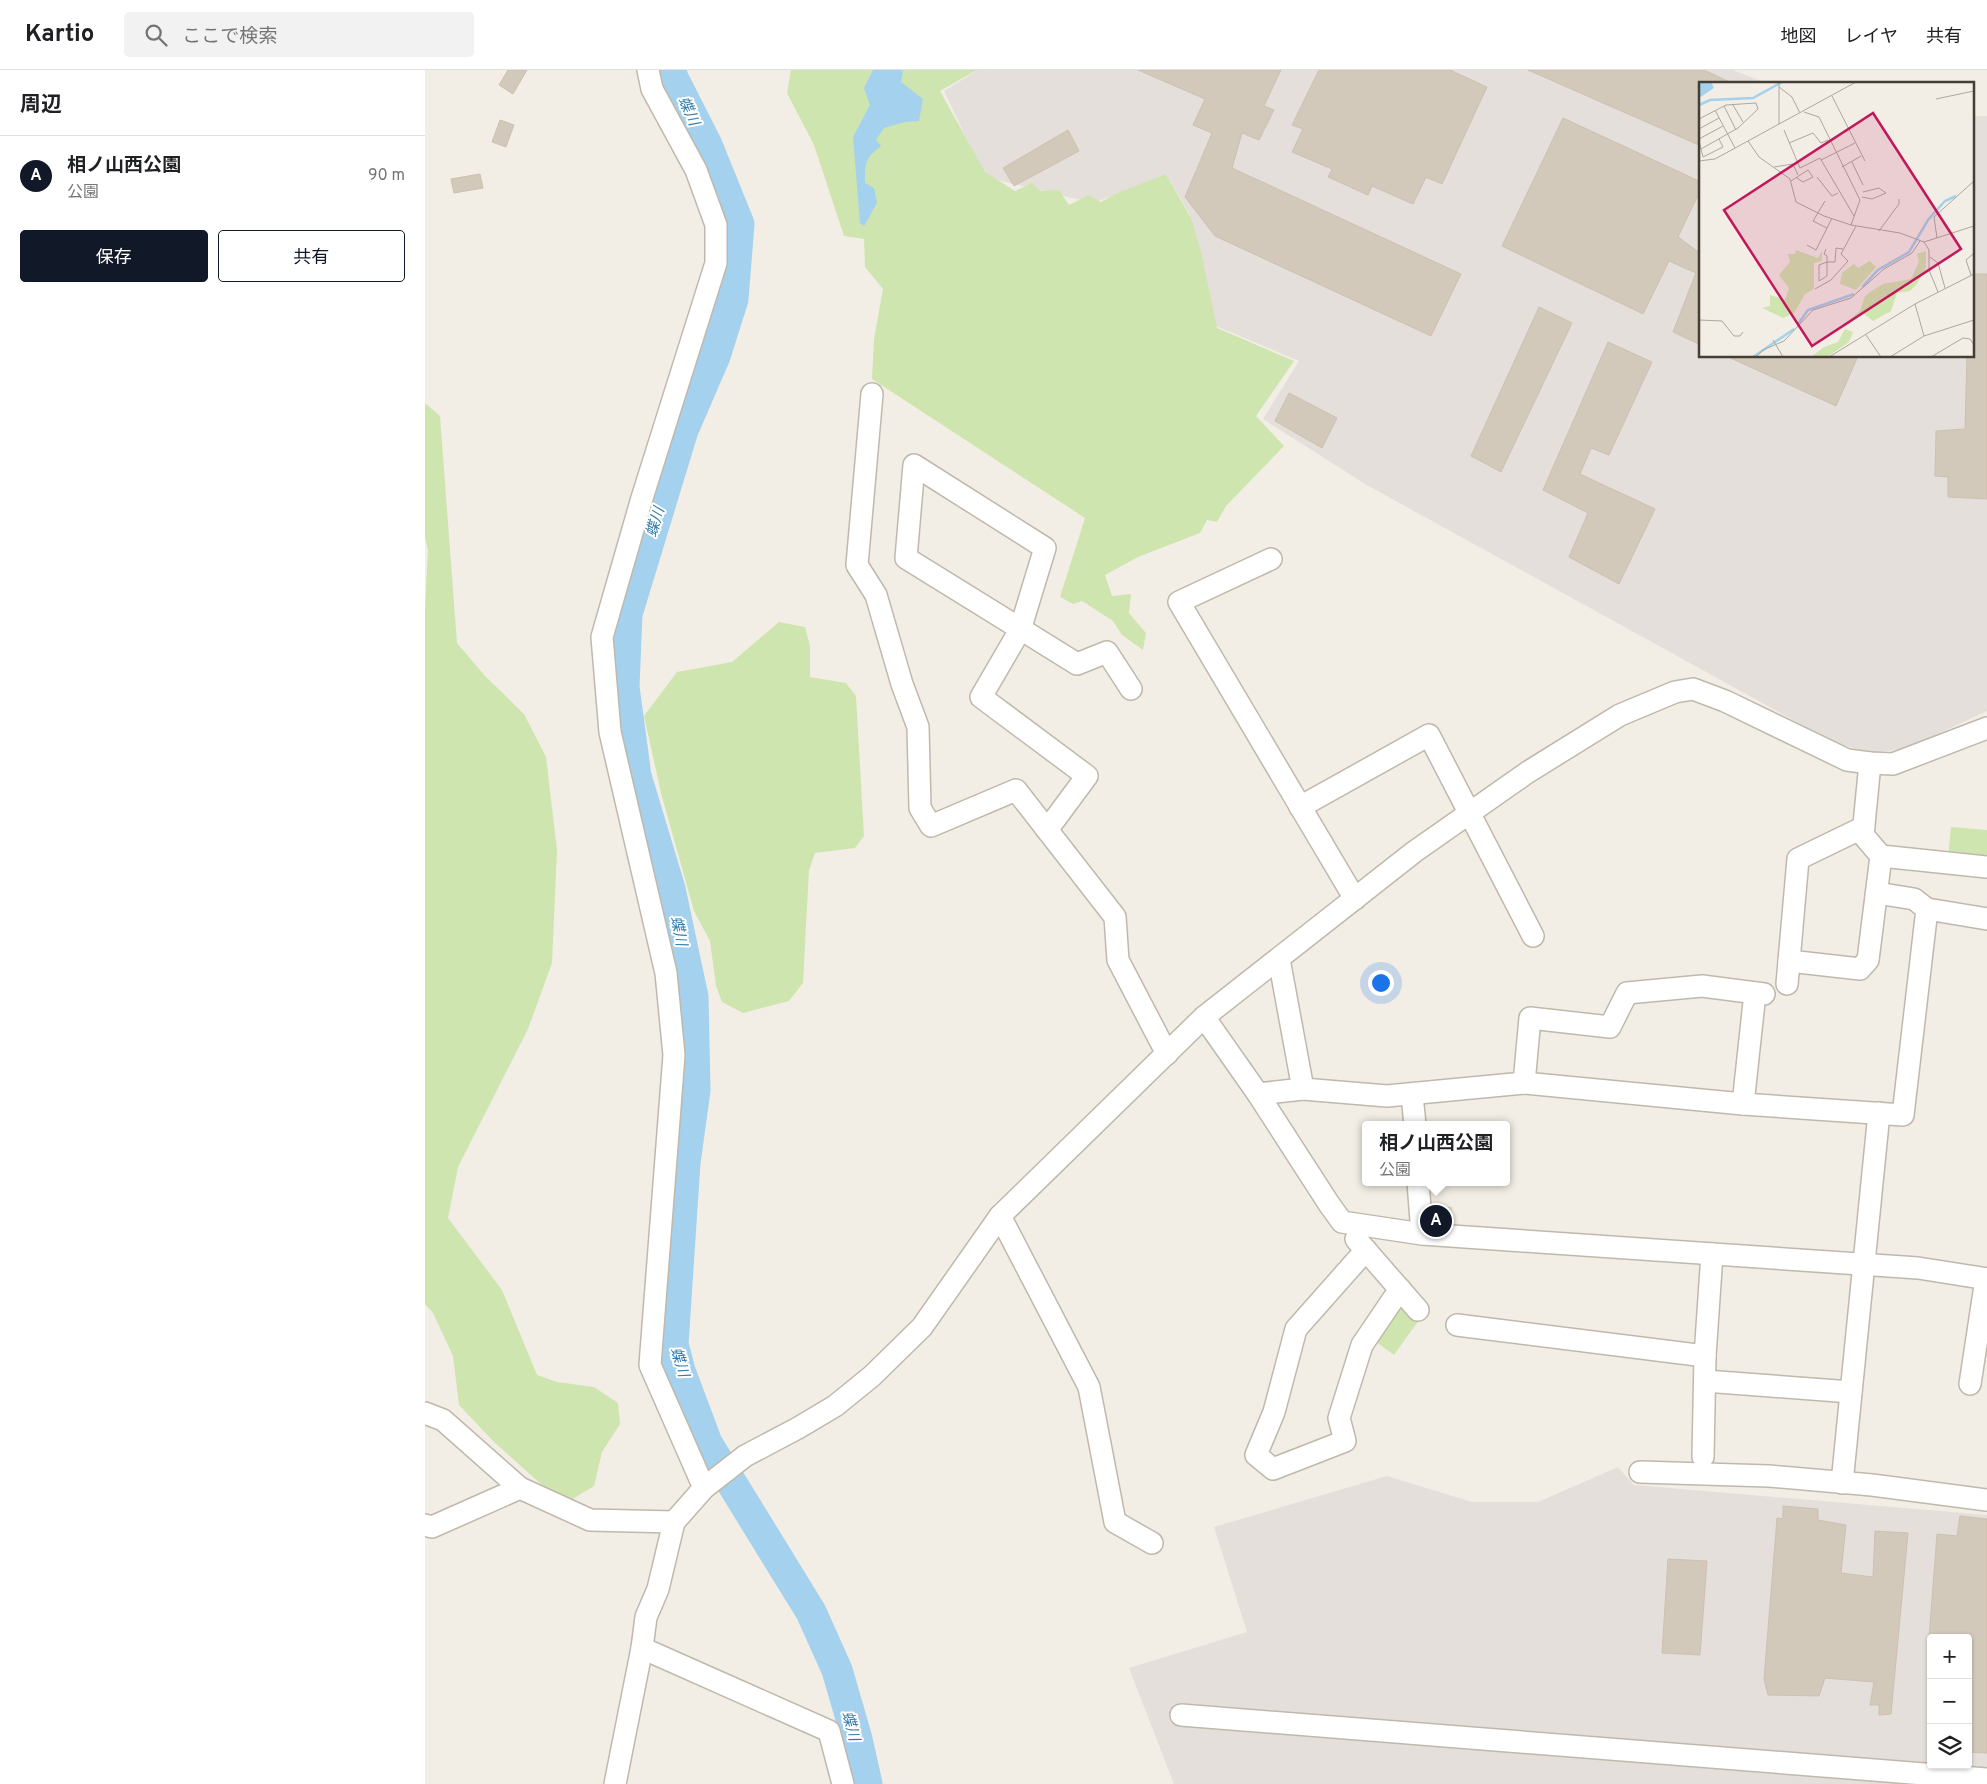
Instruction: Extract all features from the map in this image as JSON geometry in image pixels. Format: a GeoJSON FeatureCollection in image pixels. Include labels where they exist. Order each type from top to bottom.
{"type":"FeatureCollection","features":[{"type":"Feature","properties":{"kind":"street"},"geometry":{"type":"LineString","coordinates":[[648,70],[652,89],[695,170],[716,226],[716,263],[642,498],[602,637],[610,732],[666,973],[674,1054],[650,1365],[704,1488]]}},
{"type":"Feature","properties":{"kind":"street"},"geometry":{"type":"LineString","coordinates":[[872,394],[857,565],[875,595],[902,684],[919,727],[920,808],[931,826],[1016,790],[1115,917],[1119,960],[1167,1054]]}},
{"type":"Feature","properties":{"kind":"street"},"geometry":{"type":"LineString","coordinates":[[1047,830],[1087,776],[981,697],[1020,630],[1045,548],[914,465],[906,558],[1020,630],[1077,664],[1107,652],[1131,689]]}},
{"type":"Feature","properties":{"kind":"street"},"geometry":{"type":"LineString","coordinates":[[1271,560],[1179,602],[1355,899]]}},
{"type":"Feature","properties":{"kind":"street"},"geometry":{"type":"LineString","coordinates":[[615,1784],[642,1648],[646,1617],[658,1589],[674,1522],[704,1488],[745,1456],[835,1406],[872,1376],[922,1327],[1001,1216],[1205,1017],[1414,852],[1528,772],[1620,715],[1675,692],[1693,689],[1725,701],[1847,760],[1870,763],[1893,764],[1987,728]]}},
{"type":"Feature","properties":{"kind":"street"},"geometry":{"type":"LineString","coordinates":[[1300,807],[1429,735],[1533,936]]}},
{"type":"Feature","properties":{"kind":"street"},"geometry":{"type":"LineString","coordinates":[[1870,763],[1863,835],[1881,856],[1987,867]]}},
{"type":"Feature","properties":{"kind":"street"},"geometry":{"type":"LineString","coordinates":[[1787,984],[1798,859],[1864,828]]}},
{"type":"Feature","properties":{"kind":"street"},"geometry":{"type":"LineString","coordinates":[[1789,961],[1860,969],[1868,960],[1881,856]]}},
{"type":"Feature","properties":{"kind":"street"},"geometry":{"type":"LineString","coordinates":[[1877,893],[1915,899],[1927,909],[1987,919]]}},
{"type":"Feature","properties":{"kind":"street"},"geometry":{"type":"LineString","coordinates":[[1258,1094],[1303,1089],[1387,1096],[1413,1095],[1524,1083],[1743,1104],[1903,1115],[1927,909]]}},
{"type":"Feature","properties":{"kind":"street"},"geometry":{"type":"LineString","coordinates":[[1279,959],[1303,1089]]}},
{"type":"Feature","properties":{"kind":"street"},"geometry":{"type":"LineString","coordinates":[[1524,1083],[1530,1018],[1610,1027],[1627,994],[1703,986],[1760,993],[1743,1104]]}},
{"type":"Feature","properties":{"kind":"street"},"geometry":{"type":"LineString","coordinates":[[1205,1017],[1342,1222],[1418,1310]]}},
{"type":"Feature","properties":{"kind":"street"},"geometry":{"type":"LineString","coordinates":[[1413,1095],[1415,1121]]}},
{"type":"Feature","properties":{"kind":"street"},"geometry":{"type":"LineString","coordinates":[[1841,1482],[1865,1264],[1879,1113]]}},
{"type":"Feature","properties":{"kind":"street"},"geometry":{"type":"LineString","coordinates":[[1418,1186],[1422,1234]]}},
{"type":"Feature","properties":{"kind":"street"},"geometry":{"type":"LineString","coordinates":[[1001,1216],[1089,1387],[1115,1522],[1152,1543]]}},
{"type":"Feature","properties":{"kind":"street"},"geometry":{"type":"LineString","coordinates":[[1342,1222],[1422,1234],[1918,1268],[1986,1279],[1970,1384]]}},
{"type":"Feature","properties":{"kind":"street"},"geometry":{"type":"LineString","coordinates":[[1366,1250],[1297,1328],[1274,1412],[1256,1455],[1273,1470],[1345,1441],[1339,1418],[1362,1345],[1400,1290]]}},
{"type":"Feature","properties":{"kind":"street"},"geometry":{"type":"LineString","coordinates":[[1703,1457],[1705,1356],[1712,1254]]}},
{"type":"Feature","properties":{"kind":"street"},"geometry":{"type":"LineString","coordinates":[[1457,1325],[1705,1356]]}},
{"type":"Feature","properties":{"kind":"street"},"geometry":{"type":"LineString","coordinates":[[1705,1382],[1851,1392]]}},
{"type":"Feature","properties":{"kind":"street"},"geometry":{"type":"LineString","coordinates":[[425,1413],[443,1420],[520,1488],[590,1520],[674,1522]]}},
{"type":"Feature","properties":{"kind":"street"},"geometry":{"type":"LineString","coordinates":[[1640,1472],[1769,1476],[1841,1482],[1987,1500]]}},
{"type":"Feature","properties":{"kind":"street"},"geometry":{"type":"LineString","coordinates":[[425,1525],[432,1526],[520,1488]]}},
{"type":"Feature","properties":{"kind":"street"},"geometry":{"type":"LineString","coordinates":[[642,1648],[829,1731],[843,1784]]}},
{"type":"Feature","properties":{"kind":"street"},"geometry":{"type":"LineString","coordinates":[[1181,1715],[1987,1779]]}},
{"type":"Feature","properties":{"kind":"shaded area"},"geometry":{"type":"Polygon","coordinates":[[[978,70],[1733,70],[1764,82],[1699,82],[1699,358],[1975,358],[1975,116],[1987,116],[1987,711],[1907,748],[1872,753],[1835,743],[1365,484],[1263,419],[1299,361],[1216,326],[1190,215],[1167,175],[1093,203],[985,177],[944,91],[978,70]]]}},
{"type":"Feature","properties":{"kind":"shaded area"},"geometry":{"type":"Polygon","coordinates":[[[1618,1467],[1634,1485],[1987,1515],[1987,1784],[1174,1784],[1129,1668],[1247,1632],[1214,1527],[1387,1476],[1472,1502],[1538,1502],[1618,1467]]]}},
{"type":"Feature","properties":{"kind":"green space"},"geometry":{"type":"Polygon","coordinates":[[[791,70],[977,70],[940,91],[985,172],[1015,191],[1032,183],[1040,191],[1059,190],[1069,205],[1089,195],[1101,202],[1115,194],[1166,174],[1191,218],[1201,251],[1217,328],[1294,361],[1256,416],[1284,446],[1226,506],[1217,522],[1207,520],[1200,533],[1138,557],[1105,575],[1112,596],[1131,594],[1129,613],[1146,633],[1143,650],[1122,635],[1113,621],[1082,601],[1073,604],[1060,597],[1085,518],[872,379],[874,339],[883,289],[865,267],[864,239],[844,236],[814,145],[787,93],[791,70]]]}},
{"type":"Feature","properties":{"kind":"green space"},"geometry":{"type":"Polygon","coordinates":[[[425,403],[440,416],[457,643],[485,676],[524,714],[546,757],[557,850],[552,963],[528,1029],[458,1167],[448,1218],[502,1290],[537,1375],[557,1382],[594,1387],[618,1403],[620,1424],[602,1452],[594,1486],[571,1500],[553,1495],[494,1442],[459,1405],[453,1356],[433,1313],[425,1304],[425,607],[428,550],[425,538],[425,403]]]}},
{"type":"Feature","properties":{"kind":"green space"},"geometry":{"type":"Polygon","coordinates":[[[779,622],[805,627],[810,646],[810,677],[846,683],[856,696],[864,836],[855,848],[815,853],[809,870],[803,983],[789,1001],[743,1013],[722,1002],[716,986],[710,941],[694,911],[662,797],[644,716],[677,672],[732,662],[779,622]]]}},
{"type":"Feature","properties":{"kind":"green space"},"geometry":{"type":"Polygon","coordinates":[[[1951,827],[1987,830],[1987,861],[1948,857],[1951,827]]]}},
{"type":"Feature","properties":{"kind":"green space"},"geometry":{"type":"Polygon","coordinates":[[[1420,1207],[1452,1207],[1450,1236],[1422,1234],[1420,1207]]]}},
{"type":"Feature","properties":{"kind":"green space"},"geometry":{"type":"Polygon","coordinates":[[[1394,1307],[1404,1307],[1419,1320],[1394,1355],[1372,1339],[1394,1307]]]}},
{"type":"Feature","properties":{"kind":"water"},"geometry":{"type":"Polygon","coordinates":[[[873,70],[901,70],[903,72],[901,82],[923,99],[919,121],[905,122],[884,128],[876,140],[881,146],[872,154],[867,162],[865,183],[874,188],[877,203],[864,226],[860,223],[853,137],[870,105],[864,88],[873,70]]]}},
{"type":"Feature","properties":{"kind":"building"},"geometry":{"type":"Polygon","coordinates":[[[508,70],[527,70],[513,94],[499,85],[508,70]]]}},
{"type":"Feature","properties":{"kind":"building"},"geometry":{"type":"Polygon","coordinates":[[[1138,70],[1281,70],[1264,106],[1274,110],[1259,140],[1242,133],[1232,168],[1461,274],[1431,336],[1215,236],[1185,197],[1212,133],[1193,125],[1205,99],[1138,70]]]}},
{"type":"Feature","properties":{"kind":"building"},"geometry":{"type":"Polygon","coordinates":[[[1319,70],[1450,70],[1487,87],[1442,184],[1426,177],[1413,204],[1372,186],[1368,195],[1328,177],[1332,169],[1292,152],[1303,129],[1292,125],[1319,70]]]}},
{"type":"Feature","properties":{"kind":"building"},"geometry":{"type":"Polygon","coordinates":[[[1528,70],[1704,70],[1730,82],[1699,82],[1699,145],[1528,70]]]}},
{"type":"Feature","properties":{"kind":"building"},"geometry":{"type":"Polygon","coordinates":[[[1563,118],[1699,181],[1699,193],[1678,237],[1699,253],[1699,344],[1673,332],[1696,273],[1669,261],[1643,314],[1502,246],[1563,118]]]}},
{"type":"Feature","properties":{"kind":"building"},"geometry":{"type":"Polygon","coordinates":[[[500,120],[514,125],[506,147],[492,142],[500,120]]]}},
{"type":"Feature","properties":{"kind":"building"},"geometry":{"type":"Polygon","coordinates":[[[1068,130],[1079,151],[1014,186],[1003,168],[1068,130]]]}},
{"type":"Feature","properties":{"kind":"building"},"geometry":{"type":"Polygon","coordinates":[[[480,174],[483,188],[454,193],[451,179],[480,174]]]}},
{"type":"Feature","properties":{"kind":"building"},"geometry":{"type":"Polygon","coordinates":[[[1975,274],[1987,274],[1987,499],[1948,497],[1948,477],[1935,476],[1936,431],[1965,429],[1967,358],[1975,358],[1975,274]]]}},
{"type":"Feature","properties":{"kind":"building"},"geometry":{"type":"Polygon","coordinates":[[[1539,307],[1572,323],[1501,472],[1471,456],[1539,307]]]}},
{"type":"Feature","properties":{"kind":"building"},"geometry":{"type":"Polygon","coordinates":[[[1608,342],[1652,362],[1609,455],[1591,448],[1580,474],[1655,509],[1619,584],[1569,557],[1588,513],[1543,490],[1608,342]]]}},
{"type":"Feature","properties":{"kind":"building"},"geometry":{"type":"Polygon","coordinates":[[[1730,358],[1857,358],[1836,406],[1730,358]]]}},
{"type":"Feature","properties":{"kind":"building"},"geometry":{"type":"Polygon","coordinates":[[[1289,393],[1337,418],[1322,448],[1275,421],[1289,393]]]}},
{"type":"Feature","properties":{"kind":"building"},"geometry":{"type":"Polygon","coordinates":[[[1783,1506],[1818,1509],[1818,1520],[1846,1525],[1841,1573],[1873,1577],[1875,1531],[1908,1533],[1891,1714],[1879,1715],[1879,1705],[1870,1705],[1874,1682],[1825,1678],[1819,1696],[1768,1695],[1764,1679],[1777,1518],[1783,1519],[1783,1506]]]}},
{"type":"Feature","properties":{"kind":"building"},"geometry":{"type":"Polygon","coordinates":[[[1960,1516],[1987,1519],[1987,1753],[1972,1752],[1972,1634],[1929,1634],[1937,1534],[1957,1536],[1960,1516]]]}},
{"type":"Feature","properties":{"kind":"building"},"geometry":{"type":"Polygon","coordinates":[[[1668,1559],[1707,1561],[1700,1655],[1662,1653],[1668,1559]]]}},
{"type":"Feature","properties":{"kind":"waterway","name":"蝶川"},"geometry":{"type":"LineString","coordinates":[[671,70],[673,78],[707,145],[739,224],[733,299],[715,356],[683,430],[627,614],[624,687],[636,776],[670,889],[693,997],[695,1090],[685,1163],[673,1344],[680,1371],[707,1443],[811,1612],[837,1670],[857,1739],[867,1784]]}},
{"type":"Feature","properties":{"kind":"place","name":"相ノ山西公園"},"geometry":{"type":"Point","coordinates":[1436,1221]}}]}
